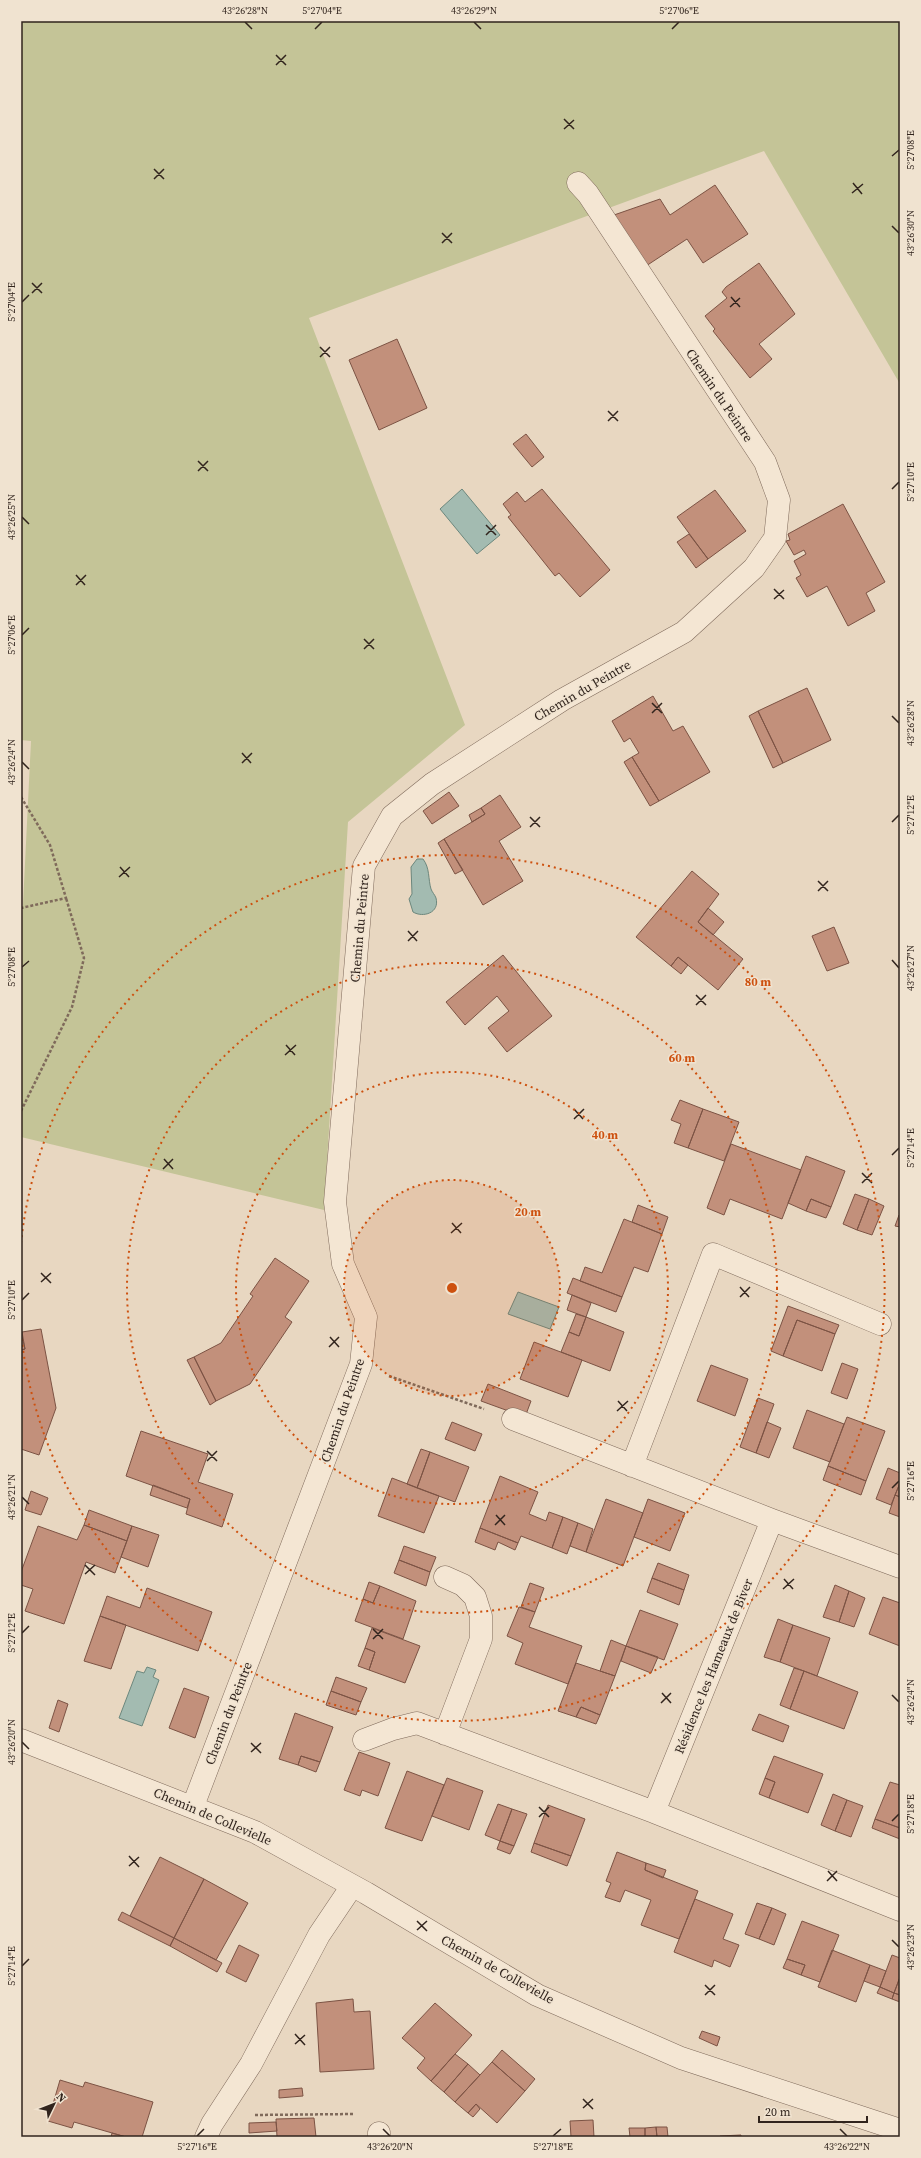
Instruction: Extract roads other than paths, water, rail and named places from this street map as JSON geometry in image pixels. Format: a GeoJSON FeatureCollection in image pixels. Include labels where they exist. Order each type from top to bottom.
{"type":"FeatureCollection","features":[{"type":"Feature","properties":{"kind":"street","name":"Chemin du Peintre"},"geometry":{"type":"LineString","coordinates":[[193,1806],[361,1364],[366,1317],[343,1264],[335,1202],[364,866],[392,816],[409,802],[432,784],[562,700],[684,632],[754,568],[775,538],[779,500],[765,462],[588,194],[578,183]]}},
{"type":"Feature","properties":{"kind":"street"},"geometry":{"type":"LineString","coordinates":[[632,1466],[712,1254],[880,1324]]}},
{"type":"Feature","properties":{"kind":"street"},"geometry":{"type":"LineString","coordinates":[[513,1419],[772,1520],[900,1567]]}},
{"type":"Feature","properties":{"kind":"street","name":"Résidence les Hameaux de Biver"},"geometry":{"type":"LineString","coordinates":[[654,1812],[772,1520]]}},
{"type":"Feature","properties":{"kind":"street"},"geometry":{"type":"LineString","coordinates":[[445,1577],[463,1585],[475,1597],[481,1616],[481,1639],[445,1734]]}},
{"type":"Feature","properties":{"kind":"street"},"geometry":{"type":"LineString","coordinates":[[364,1740],[393,1729],[418,1723],[654,1812],[900,1910]]}},
{"type":"Feature","properties":{"kind":"street","name":"Chemin de Collevielle"},"geometry":{"type":"LineString","coordinates":[[21,1740],[193,1806],[255,1832],[352,1886],[538,1994],[681,2058],[900,2130]]}},
{"type":"Feature","properties":{"kind":"street"},"geometry":{"type":"LineString","coordinates":[[206,2137],[218,2114],[251,2064],[319,1935],[352,1886]]}}]}
